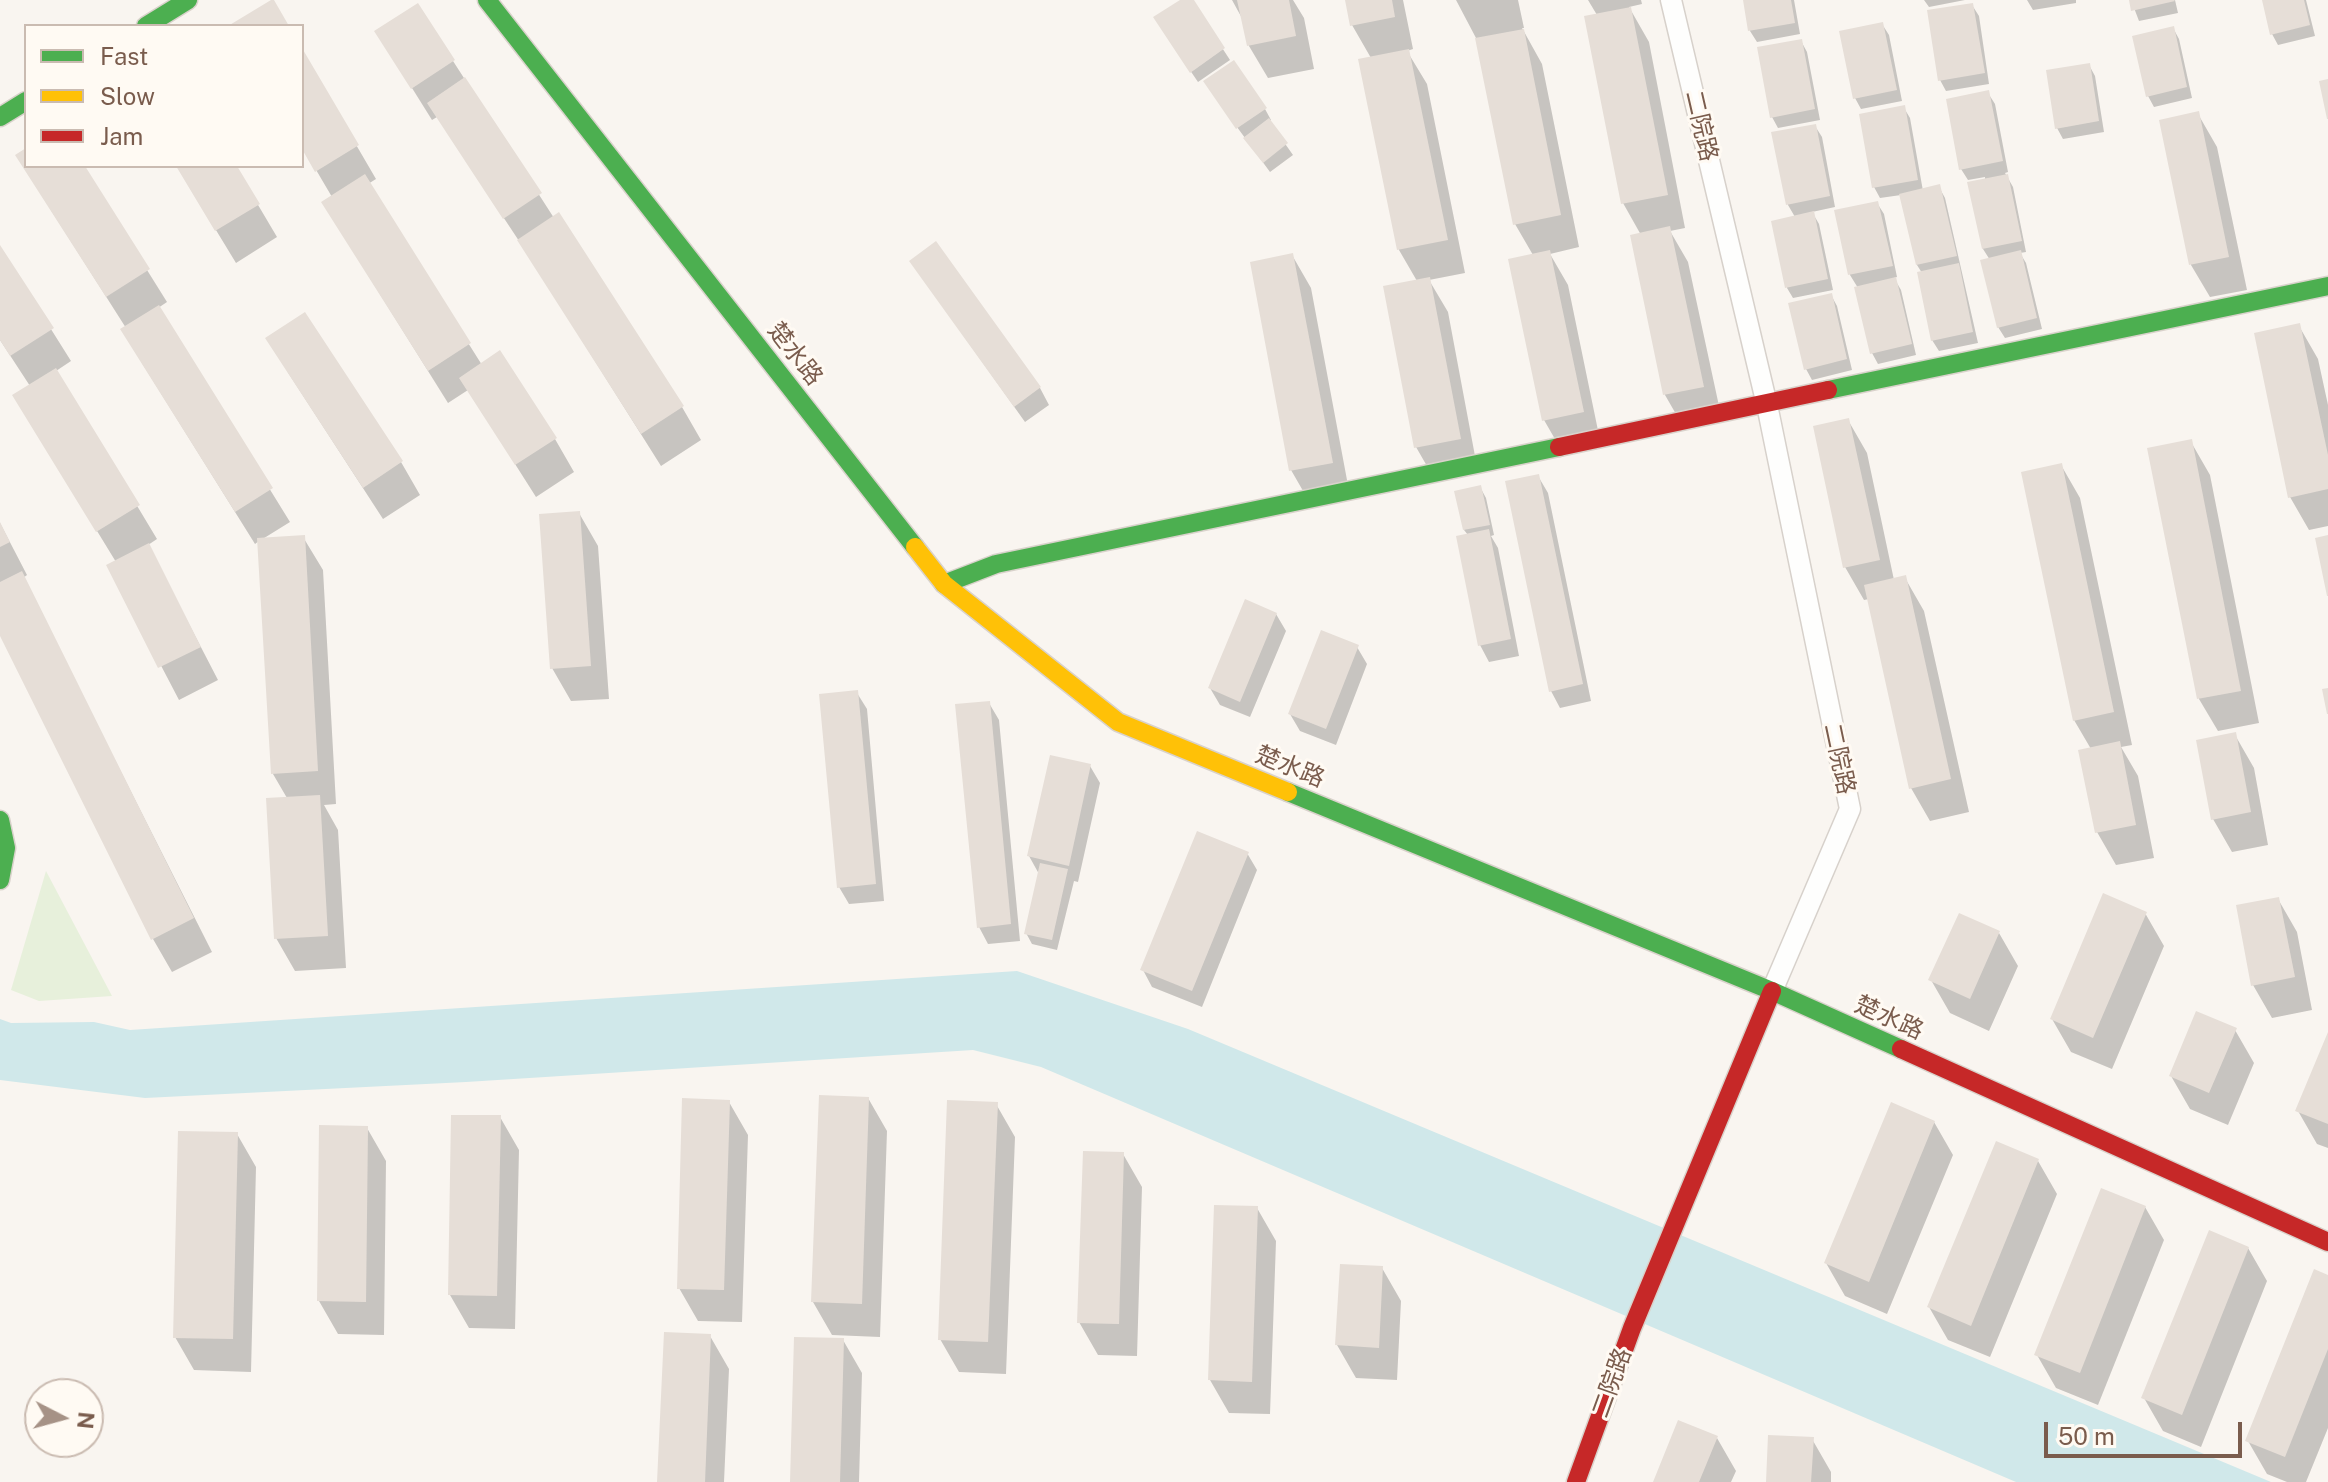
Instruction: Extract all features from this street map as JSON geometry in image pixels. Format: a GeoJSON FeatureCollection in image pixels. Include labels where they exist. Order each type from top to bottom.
{"type":"FeatureCollection","features":[{"type":"Feature","properties":{"kind":"main road"},"geometry":{"type":"LineString","coordinates":[[149,24],[188,0]]}},
{"type":"Feature","properties":{"kind":"main road","name":"楚水路"},"geometry":{"type":"LineString","coordinates":[[487,0],[944,584],[1118,722],[1772,991],[2328,1242]]}},
{"type":"Feature","properties":{"kind":"main road"},"geometry":{"type":"LineString","coordinates":[[0,117],[24,102]]}},
{"type":"Feature","properties":{"kind":"main road"},"geometry":{"type":"LineString","coordinates":[[944,584],[996,564],[2328,286]]}},
{"type":"Feature","properties":{"kind":"main road"},"geometry":{"type":"LineString","coordinates":[[0,820],[6,848],[0,880]]}},
{"type":"Feature","properties":{"kind":"main road","name":"二院路"},"geometry":{"type":"LineString","coordinates":[[1576,1482],[1632,1328],[1772,991]]}},
{"type":"Feature","properties":{"kind":"street","name":"二院路"},"geometry":{"type":"LineString","coordinates":[[1671,0],[1767,405],[1850,809],[1772,991]]}},
{"type":"Feature","properties":{"kind":"green space"},"geometry":{"type":"Polygon","coordinates":[[[46,871],[112,996],[39,1001],[11,990],[46,871]]]}},
{"type":"Feature","properties":{"kind":"water"},"geometry":{"type":"Polygon","coordinates":[[[1017,971],[1188,1029],[2271,1482],[2016,1482],[1041,1067],[973,1050],[466,1082],[145,1098],[0,1080],[0,1019],[11,1023],[94,1022],[130,1030],[1017,971]]]}},
{"type":"Feature","properties":{"kind":"building"},"geometry":{"type":"Polygon","coordinates":[[[274,0],[288,24],[231,24],[274,0]]]}},
{"type":"Feature","properties":{"kind":"building"},"geometry":{"type":"Polygon","coordinates":[[[1180,0],[1194,0],[1225,48],[1190,73],[1153,17],[1180,0]]]}},
{"type":"Feature","properties":{"kind":"building"},"geometry":{"type":"Polygon","coordinates":[[[1237,0],[1289,0],[1296,36],[1247,46],[1237,0]]]}},
{"type":"Feature","properties":{"kind":"building"},"geometry":{"type":"Polygon","coordinates":[[[1345,0],[1392,0],[1395,17],[1350,26],[1345,0]]]}},
{"type":"Feature","properties":{"kind":"building"},"geometry":{"type":"Polygon","coordinates":[[[1743,0],[1791,0],[1795,23],[1748,31],[1743,0]]]}},
{"type":"Feature","properties":{"kind":"building"},"geometry":{"type":"Polygon","coordinates":[[[2129,0],[2174,0],[2175,1],[2131,11],[2129,0]]]}},
{"type":"Feature","properties":{"kind":"building"},"geometry":{"type":"Polygon","coordinates":[[[2262,0],[2304,0],[2310,25],[2270,35],[2262,0]]]}},
{"type":"Feature","properties":{"kind":"building"},"geometry":{"type":"Polygon","coordinates":[[[418,3],[455,60],[411,89],[374,31],[418,3]]]}},
{"type":"Feature","properties":{"kind":"building"},"geometry":{"type":"Polygon","coordinates":[[[1973,3],[1985,73],[1938,81],[1927,10],[1973,3]]]}},
{"type":"Feature","properties":{"kind":"building"},"geometry":{"type":"Polygon","coordinates":[[[1631,7],[1668,195],[1621,204],[1584,16],[1631,7]]]}},
{"type":"Feature","properties":{"kind":"building"},"geometry":{"type":"Polygon","coordinates":[[[1883,22],[1897,90],[1853,99],[1839,31],[1883,22]]]}},
{"type":"Feature","properties":{"kind":"building"},"geometry":{"type":"Polygon","coordinates":[[[2174,26],[2187,87],[2146,97],[2132,36],[2174,26]]]}},
{"type":"Feature","properties":{"kind":"building"},"geometry":{"type":"Polygon","coordinates":[[[1524,29],[1561,215],[1513,225],[1475,38],[1524,29]]]}},
{"type":"Feature","properties":{"kind":"building"},"geometry":{"type":"Polygon","coordinates":[[[1802,39],[1815,109],[1770,118],[1757,47],[1802,39]]]}},
{"type":"Feature","properties":{"kind":"building"},"geometry":{"type":"Polygon","coordinates":[[[1409,49],[1448,240],[1397,250],[1358,59],[1409,49]]]}},
{"type":"Feature","properties":{"kind":"building"},"geometry":{"type":"Polygon","coordinates":[[[304,51],[359,145],[315,172],[304,153],[304,51]]]}},
{"type":"Feature","properties":{"kind":"building"},"geometry":{"type":"Polygon","coordinates":[[[1234,60],[1267,108],[1236,129],[1203,81],[1234,60]]]}},
{"type":"Feature","properties":{"kind":"building"},"geometry":{"type":"Polygon","coordinates":[[[2090,63],[2099,121],[2055,129],[2046,70],[2090,63]]]}},
{"type":"Feature","properties":{"kind":"building"},"geometry":{"type":"Polygon","coordinates":[[[465,77],[542,193],[503,219],[427,103],[465,77]]]}},
{"type":"Feature","properties":{"kind":"building"},"geometry":{"type":"Polygon","coordinates":[[[2328,79],[2328,119],[2327,119],[2319,81],[2328,79]]]}},
{"type":"Feature","properties":{"kind":"building"},"geometry":{"type":"Polygon","coordinates":[[[1989,90],[2003,161],[1959,170],[1946,99],[1989,90]]]}},
{"type":"Feature","properties":{"kind":"building"},"geometry":{"type":"Polygon","coordinates":[[[1905,105],[1918,180],[1872,188],[1859,114],[1905,105]]]}},
{"type":"Feature","properties":{"kind":"building"},"geometry":{"type":"Polygon","coordinates":[[[2199,111],[2229,257],[2189,265],[2159,120],[2199,111]]]}},
{"type":"Feature","properties":{"kind":"building"},"geometry":{"type":"Polygon","coordinates":[[[1269,118],[1288,143],[1263,163],[1243,138],[1269,118]]]}},
{"type":"Feature","properties":{"kind":"building"},"geometry":{"type":"Polygon","coordinates":[[[1816,124],[1830,196],[1786,205],[1771,132],[1816,124]]]}},
{"type":"Feature","properties":{"kind":"building"},"geometry":{"type":"Polygon","coordinates":[[[24,149],[24,168],[86,168],[150,269],[106,297],[15,155],[24,149]]]}},
{"type":"Feature","properties":{"kind":"building"},"geometry":{"type":"Polygon","coordinates":[[[177,168],[238,168],[260,204],[215,231],[177,168]]]}},
{"type":"Feature","properties":{"kind":"building"},"geometry":{"type":"Polygon","coordinates":[[[365,174],[471,343],[428,371],[321,202],[365,174]]]}},
{"type":"Feature","properties":{"kind":"building"},"geometry":{"type":"Polygon","coordinates":[[[2008,174],[2022,241],[1982,249],[1967,182],[2008,174]]]}},
{"type":"Feature","properties":{"kind":"building"},"geometry":{"type":"Polygon","coordinates":[[[1940,184],[1957,256],[1916,265],[1899,194],[1940,184]]]}},
{"type":"Feature","properties":{"kind":"building"},"geometry":{"type":"Polygon","coordinates":[[[1878,201],[1893,266],[1848,275],[1834,210],[1878,201]]]}},
{"type":"Feature","properties":{"kind":"building"},"geometry":{"type":"Polygon","coordinates":[[[1814,211],[1828,279],[1785,288],[1771,221],[1814,211]]]}},
{"type":"Feature","properties":{"kind":"building"},"geometry":{"type":"Polygon","coordinates":[[[559,212],[684,406],[641,434],[517,240],[559,212]]]}},
{"type":"Feature","properties":{"kind":"building"},"geometry":{"type":"Polygon","coordinates":[[[1670,226],[1704,387],[1663,395],[1630,235],[1670,226]]]}},
{"type":"Feature","properties":{"kind":"building"},"geometry":{"type":"Polygon","coordinates":[[[936,241],[1041,387],[1014,407],[909,261],[936,241]]]}},
{"type":"Feature","properties":{"kind":"building"},"geometry":{"type":"Polygon","coordinates":[[[0,245],[54,328],[10,356],[0,340],[0,245]]]}},
{"type":"Feature","properties":{"kind":"building"},"geometry":{"type":"Polygon","coordinates":[[[1550,250],[1584,412],[1542,421],[1508,259],[1550,250]]]}},
{"type":"Feature","properties":{"kind":"building"},"geometry":{"type":"Polygon","coordinates":[[[2021,250],[2037,318],[1997,328],[1980,260],[2021,250]]]}},
{"type":"Feature","properties":{"kind":"building"},"geometry":{"type":"Polygon","coordinates":[[[1293,253],[1333,463],[1289,471],[1250,262],[1293,253]]]}},
{"type":"Feature","properties":{"kind":"building"},"geometry":{"type":"Polygon","coordinates":[[[1959,263],[1973,332],[1931,341],[1917,272],[1959,263]]]}},
{"type":"Feature","properties":{"kind":"building"},"geometry":{"type":"Polygon","coordinates":[[[1430,277],[1461,439],[1414,448],[1383,286],[1430,277]]]}},
{"type":"Feature","properties":{"kind":"building"},"geometry":{"type":"Polygon","coordinates":[[[1896,277],[1912,344],[1870,354],[1854,287],[1896,277]]]}},
{"type":"Feature","properties":{"kind":"building"},"geometry":{"type":"Polygon","coordinates":[[[1832,293],[1847,359],[1804,370],[1788,303],[1832,293]]]}},
{"type":"Feature","properties":{"kind":"building"},"geometry":{"type":"Polygon","coordinates":[[[159,305],[273,488],[235,512],[120,329],[159,305]]]}},
{"type":"Feature","properties":{"kind":"building"},"geometry":{"type":"Polygon","coordinates":[[[305,312],[403,461],[363,488],[265,338],[305,312]]]}},
{"type":"Feature","properties":{"kind":"building"},"geometry":{"type":"Polygon","coordinates":[[[2300,323],[2328,455],[2328,489],[2288,498],[2254,333],[2300,323]]]}},
{"type":"Feature","properties":{"kind":"building"},"geometry":{"type":"Polygon","coordinates":[[[500,350],[557,438],[515,465],[459,378],[500,350]]]}},
{"type":"Feature","properties":{"kind":"building"},"geometry":{"type":"Polygon","coordinates":[[[56,368],[140,505],[96,532],[12,395],[56,368]]]}},
{"type":"Feature","properties":{"kind":"building"},"geometry":{"type":"Polygon","coordinates":[[[1849,418],[1880,560],[1843,568],[1813,426],[1849,418]]]}},
{"type":"Feature","properties":{"kind":"building"},"geometry":{"type":"Polygon","coordinates":[[[2192,439],[2241,691],[2197,699],[2147,448],[2192,439]]]}},
{"type":"Feature","properties":{"kind":"building"},"geometry":{"type":"Polygon","coordinates":[[[2062,463],[2114,712],[2073,721],[2021,472],[2062,463]]]}},
{"type":"Feature","properties":{"kind":"building"},"geometry":{"type":"Polygon","coordinates":[[[1539,474],[1583,684],[1549,692],[1505,481],[1539,474]]]}},
{"type":"Feature","properties":{"kind":"building"},"geometry":{"type":"Polygon","coordinates":[[[1481,485],[1490,525],[1463,530],[1454,491],[1481,485]]]}},
{"type":"Feature","properties":{"kind":"building"},"geometry":{"type":"Polygon","coordinates":[[[580,511],[591,666],[550,669],[539,514],[580,511]]]}},
{"type":"Feature","properties":{"kind":"building"},"geometry":{"type":"Polygon","coordinates":[[[0,522],[10,542],[0,547],[0,522]]]}},
{"type":"Feature","properties":{"kind":"building"},"geometry":{"type":"Polygon","coordinates":[[[1489,529],[1511,639],[1478,646],[1456,536],[1489,529]]]}},
{"type":"Feature","properties":{"kind":"building"},"geometry":{"type":"Polygon","coordinates":[[[305,535],[318,771],[271,774],[257,538],[305,535]]]}},
{"type":"Feature","properties":{"kind":"building"},"geometry":{"type":"Polygon","coordinates":[[[2328,535],[2328,596],[2327,596],[2315,538],[2328,535]]]}},
{"type":"Feature","properties":{"kind":"building"},"geometry":{"type":"Polygon","coordinates":[[[149,543],[201,647],[158,668],[106,565],[149,543]]]}},
{"type":"Feature","properties":{"kind":"building"},"geometry":{"type":"Polygon","coordinates":[[[22,571],[194,918],[151,940],[0,636],[0,582],[22,571]]]}},
{"type":"Feature","properties":{"kind":"building"},"geometry":{"type":"Polygon","coordinates":[[[1906,575],[1951,779],[1909,789],[1864,585],[1906,575]]]}},
{"type":"Feature","properties":{"kind":"building"},"geometry":{"type":"Polygon","coordinates":[[[1245,599],[1277,613],[1240,702],[1208,688],[1245,599]]]}},
{"type":"Feature","properties":{"kind":"building"},"geometry":{"type":"Polygon","coordinates":[[[1321,630],[1359,645],[1326,729],[1288,714],[1321,630]]]}},
{"type":"Feature","properties":{"kind":"building"},"geometry":{"type":"Polygon","coordinates":[[[2328,688],[2328,714],[2327,714],[2322,689],[2328,688]]]}},
{"type":"Feature","properties":{"kind":"building"},"geometry":{"type":"Polygon","coordinates":[[[858,690],[876,884],[837,888],[819,694],[858,690]]]}},
{"type":"Feature","properties":{"kind":"building"},"geometry":{"type":"Polygon","coordinates":[[[990,701],[1011,924],[977,928],[955,704],[990,701]]]}},
{"type":"Feature","properties":{"kind":"building"},"geometry":{"type":"Polygon","coordinates":[[[2236,732],[2251,812],[2211,820],[2196,740],[2236,732]]]}},
{"type":"Feature","properties":{"kind":"building"},"geometry":{"type":"Polygon","coordinates":[[[2120,741],[2136,825],[2095,833],[2078,750],[2120,741]]]}},
{"type":"Feature","properties":{"kind":"building"},"geometry":{"type":"Polygon","coordinates":[[[1050,755],[1091,764],[1069,866],[1027,856],[1050,755]]]}},
{"type":"Feature","properties":{"kind":"building"},"geometry":{"type":"Polygon","coordinates":[[[320,795],[328,936],[274,939],[266,798],[320,795]]]}},
{"type":"Feature","properties":{"kind":"building"},"geometry":{"type":"Polygon","coordinates":[[[1197,831],[1249,852],[1192,991],[1140,970],[1197,831]]]}},
{"type":"Feature","properties":{"kind":"building"},"geometry":{"type":"Polygon","coordinates":[[[1040,863],[1068,869],[1052,940],[1024,934],[1040,863]]]}},
{"type":"Feature","properties":{"kind":"building"},"geometry":{"type":"Polygon","coordinates":[[[2103,893],[2147,912],[2093,1038],[2050,1019],[2103,893]]]}},
{"type":"Feature","properties":{"kind":"building"},"geometry":{"type":"Polygon","coordinates":[[[2279,897],[2295,977],[2251,986],[2236,905],[2279,897]]]}},
{"type":"Feature","properties":{"kind":"building"},"geometry":{"type":"Polygon","coordinates":[[[1959,913],[2000,931],[1970,999],[1928,980],[1959,913]]]}},
{"type":"Feature","properties":{"kind":"building"},"geometry":{"type":"Polygon","coordinates":[[[2196,1011],[2237,1028],[2209,1093],[2169,1076],[2196,1011]]]}},
{"type":"Feature","properties":{"kind":"building"},"geometry":{"type":"Polygon","coordinates":[[[2328,1032],[2328,1124],[2295,1111],[2328,1032]]]}},
{"type":"Feature","properties":{"kind":"building"},"geometry":{"type":"Polygon","coordinates":[[[819,1095],[869,1097],[862,1304],[811,1302],[819,1095]]]}},
{"type":"Feature","properties":{"kind":"building"},"geometry":{"type":"Polygon","coordinates":[[[682,1098],[730,1100],[724,1290],[677,1289],[682,1098]]]}},
{"type":"Feature","properties":{"kind":"building"},"geometry":{"type":"Polygon","coordinates":[[[947,1100],[998,1102],[988,1342],[938,1340],[947,1100]]]}},
{"type":"Feature","properties":{"kind":"building"},"geometry":{"type":"Polygon","coordinates":[[[1891,1102],[1935,1121],[1869,1282],[1824,1263],[1891,1102]]]}},
{"type":"Feature","properties":{"kind":"building"},"geometry":{"type":"Polygon","coordinates":[[[451,1115],[501,1115],[497,1296],[448,1295],[451,1115]]]}},
{"type":"Feature","properties":{"kind":"building"},"geometry":{"type":"Polygon","coordinates":[[[319,1125],[368,1126],[366,1302],[317,1301],[319,1125]]]}},
{"type":"Feature","properties":{"kind":"building"},"geometry":{"type":"Polygon","coordinates":[[[178,1131],[238,1132],[233,1339],[173,1338],[178,1131]]]}},
{"type":"Feature","properties":{"kind":"building"},"geometry":{"type":"Polygon","coordinates":[[[1996,1141],[2039,1159],[1971,1326],[1927,1307],[1996,1141]]]}},
{"type":"Feature","properties":{"kind":"building"},"geometry":{"type":"Polygon","coordinates":[[[1083,1151],[1124,1152],[1119,1324],[1077,1323],[1083,1151]]]}},
{"type":"Feature","properties":{"kind":"building"},"geometry":{"type":"Polygon","coordinates":[[[2101,1188],[2146,1206],[2080,1373],[2034,1355],[2101,1188]]]}},
{"type":"Feature","properties":{"kind":"building"},"geometry":{"type":"Polygon","coordinates":[[[1214,1205],[1258,1206],[1252,1382],[1208,1380],[1214,1205]]]}},
{"type":"Feature","properties":{"kind":"building"},"geometry":{"type":"Polygon","coordinates":[[[2209,1230],[2249,1247],[2182,1415],[2141,1398],[2209,1230]]]}},
{"type":"Feature","properties":{"kind":"building"},"geometry":{"type":"Polygon","coordinates":[[[1340,1264],[1383,1266],[1379,1348],[1335,1345],[1340,1264]]]}},
{"type":"Feature","properties":{"kind":"building"},"geometry":{"type":"Polygon","coordinates":[[[2314,1269],[2328,1275],[2328,1349],[2285,1457],[2245,1441],[2314,1269]]]}},
{"type":"Feature","properties":{"kind":"building"},"geometry":{"type":"Polygon","coordinates":[[[664,1332],[711,1334],[705,1482],[657,1482],[664,1332]]]}},
{"type":"Feature","properties":{"kind":"building"},"geometry":{"type":"Polygon","coordinates":[[[794,1337],[844,1338],[840,1482],[790,1482],[794,1337]]]}},
{"type":"Feature","properties":{"kind":"building"},"geometry":{"type":"Polygon","coordinates":[[[1678,1420],[1718,1436],[1699,1482],[1653,1482],[1678,1420]]]}},
{"type":"Feature","properties":{"kind":"building"},"geometry":{"type":"Polygon","coordinates":[[[1768,1435],[1814,1437],[1811,1482],[1766,1482],[1768,1435]]]}},
{"type":"Feature","properties":{"kind":"traffic: fast"},"geometry":{"type":"LineString","coordinates":[[149,24],[188,0]]}},
{"type":"Feature","properties":{"kind":"traffic: fast"},"geometry":{"type":"LineString","coordinates":[[487,0],[915,547]]}},
{"type":"Feature","properties":{"kind":"traffic: fast"},"geometry":{"type":"LineString","coordinates":[[0,117],[24,102]]}},
{"type":"Feature","properties":{"kind":"traffic: fast"},"geometry":{"type":"LineString","coordinates":[[1828,390],[2328,286]]}},
{"type":"Feature","properties":{"kind":"traffic: fast"},"geometry":{"type":"LineString","coordinates":[[944,584],[996,564],[1559,447]]}},
{"type":"Feature","properties":{"kind":"traffic: fast"},"geometry":{"type":"LineString","coordinates":[[1288,792],[1772,991],[1901,1049]]}},
{"type":"Feature","properties":{"kind":"traffic: fast"},"geometry":{"type":"LineString","coordinates":[[0,820],[6,848],[0,880]]}},
{"type":"Feature","properties":{"kind":"traffic: slow"},"geometry":{"type":"LineString","coordinates":[[915,547],[944,584],[1118,722],[1288,792]]}},
{"type":"Feature","properties":{"kind":"traffic: jam"},"geometry":{"type":"LineString","coordinates":[[1559,447],[1828,390]]}},
{"type":"Feature","properties":{"kind":"traffic: jam"},"geometry":{"type":"LineString","coordinates":[[1576,1482],[1632,1328],[1772,991]]}},
{"type":"Feature","properties":{"kind":"traffic: jam"},"geometry":{"type":"LineString","coordinates":[[1901,1049],[2328,1242]]}}]}
